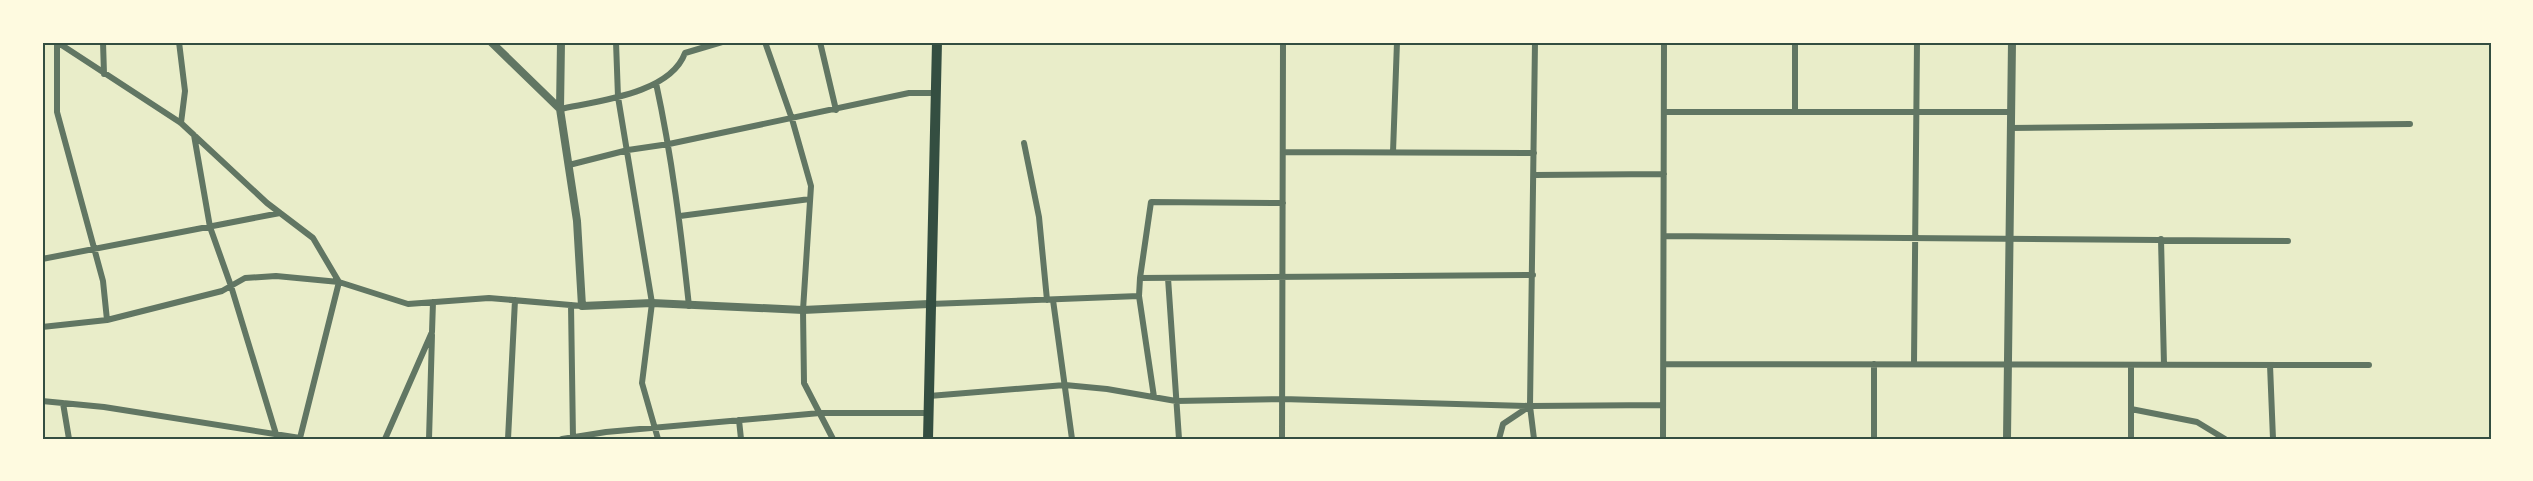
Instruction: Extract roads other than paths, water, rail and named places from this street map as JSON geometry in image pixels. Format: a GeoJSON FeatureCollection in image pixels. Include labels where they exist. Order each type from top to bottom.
{"type":"FeatureCollection","features":[{"type":"Feature","properties":{"kind":"main road"},"geometry":{"type":"LineString","coordinates":[[928,439],[937,42]]}},
{"type":"Feature","properties":{"kind":"street"},"geometry":{"type":"LineString","coordinates":[[42,401],[104,407],[299,439],[339,282],[313,238],[280,213],[181,123],[57,42]]}},
{"type":"Feature","properties":{"kind":"street"},"geometry":{"type":"LineString","coordinates":[[57,42],[57,112],[103,281],[107,320]]}},
{"type":"Feature","properties":{"kind":"street"},"geometry":{"type":"LineString","coordinates":[[103,42],[105,74]]}},
{"type":"Feature","properties":{"kind":"street"},"geometry":{"type":"LineString","coordinates":[[179,42],[185,91],[181,123]]}},
{"type":"Feature","properties":{"kind":"street"},"geometry":{"type":"LineString","coordinates":[[491,42],[560,109]]}},
{"type":"Feature","properties":{"kind":"street"},"geometry":{"type":"LineString","coordinates":[[561,42],[560,109],[577,221],[582,306]]}},
{"type":"Feature","properties":{"kind":"street"},"geometry":{"type":"LineString","coordinates":[[616,42],[618,97],[652,303],[642,383],[658,439]]}},
{"type":"Feature","properties":{"kind":"street"},"geometry":{"type":"LineString","coordinates":[[560,109],[618,97],[656,83],[681,63],[685,53],[722,42]]}},
{"type":"Feature","properties":{"kind":"street"},"geometry":{"type":"LineString","coordinates":[[765,42],[809,174],[811,186],[803,310],[804,383],[832,439]]}},
{"type":"Feature","properties":{"kind":"street"},"geometry":{"type":"LineString","coordinates":[[820,42],[836,110]]}},
{"type":"Feature","properties":{"kind":"street"},"geometry":{"type":"LineString","coordinates":[[1282,439],[1283,42]]}},
{"type":"Feature","properties":{"kind":"street"},"geometry":{"type":"LineString","coordinates":[[1394,152],[1397,42]]}},
{"type":"Feature","properties":{"kind":"street"},"geometry":{"type":"LineString","coordinates":[[1534,439],[1530,406],[1535,42]]}},
{"type":"Feature","properties":{"kind":"street"},"geometry":{"type":"LineString","coordinates":[[1662,439],[1664,42]]}},
{"type":"Feature","properties":{"kind":"street"},"geometry":{"type":"LineString","coordinates":[[1795,42],[1795,112]]}},
{"type":"Feature","properties":{"kind":"street"},"geometry":{"type":"LineString","coordinates":[[1914,364],[1917,236],[1917,42]]}},
{"type":"Feature","properties":{"kind":"street"},"geometry":{"type":"LineString","coordinates":[[2007,439],[2006,365],[2012,42]]}},
{"type":"Feature","properties":{"kind":"street"},"geometry":{"type":"LineString","coordinates":[[656,83],[669,144],[680,216],[688,306]]}},
{"type":"Feature","properties":{"kind":"street"},"geometry":{"type":"LineString","coordinates":[[569,165],[628,150],[669,144],[909,93],[936,93]]}},
{"type":"Feature","properties":{"kind":"street"},"geometry":{"type":"LineString","coordinates":[[1664,112],[2011,112]]}},
{"type":"Feature","properties":{"kind":"street"},"geometry":{"type":"LineString","coordinates":[[2010,128],[2410,124]]}},
{"type":"Feature","properties":{"kind":"street"},"geometry":{"type":"LineString","coordinates":[[193,135],[210,227],[231,286],[276,434]]}},
{"type":"Feature","properties":{"kind":"street"},"geometry":{"type":"LineString","coordinates":[[1024,142],[1039,217],[1072,439]]}},
{"type":"Feature","properties":{"kind":"street"},"geometry":{"type":"LineString","coordinates":[[1283,152],[1534,153]]}},
{"type":"Feature","properties":{"kind":"street"},"geometry":{"type":"LineString","coordinates":[[1534,175],[1664,174]]}},
{"type":"Feature","properties":{"kind":"street"},"geometry":{"type":"LineString","coordinates":[[680,216],[810,199]]}},
{"type":"Feature","properties":{"kind":"street"},"geometry":{"type":"LineString","coordinates":[[1154,397],[1139,296],[1151,202],[1283,203]]}},
{"type":"Feature","properties":{"kind":"street"},"geometry":{"type":"LineString","coordinates":[[42,259],[280,213]]}},
{"type":"Feature","properties":{"kind":"street"},"geometry":{"type":"LineString","coordinates":[[1664,236],[1917,236],[2288,241]]}},
{"type":"Feature","properties":{"kind":"street"},"geometry":{"type":"LineString","coordinates":[[2160,239],[2164,365]]}},
{"type":"Feature","properties":{"kind":"street"},"geometry":{"type":"LineString","coordinates":[[1140,278],[1533,275]]}},
{"type":"Feature","properties":{"kind":"street"},"geometry":{"type":"LineString","coordinates":[[42,327],[107,320],[222,291],[245,278],[276,276],[339,282],[408,304],[489,298],[582,306],[652,303],[803,310],[1139,296]]}},
{"type":"Feature","properties":{"kind":"street"},"geometry":{"type":"LineString","coordinates":[[1168,278],[1179,439]]}},
{"type":"Feature","properties":{"kind":"street"},"geometry":{"type":"LineString","coordinates":[[508,439],[515,300]]}},
{"type":"Feature","properties":{"kind":"street"},"geometry":{"type":"LineString","coordinates":[[429,439],[434,302]]}},
{"type":"Feature","properties":{"kind":"street"},"geometry":{"type":"LineString","coordinates":[[571,305],[573,438]]}},
{"type":"Feature","properties":{"kind":"street"},"geometry":{"type":"LineString","coordinates":[[385,439],[432,332]]}},
{"type":"Feature","properties":{"kind":"street"},"geometry":{"type":"LineString","coordinates":[[1664,364],[2369,365]]}},
{"type":"Feature","properties":{"kind":"street"},"geometry":{"type":"LineString","coordinates":[[1874,364],[1874,439]]}},
{"type":"Feature","properties":{"kind":"street"},"geometry":{"type":"LineString","coordinates":[[2131,365],[2131,439]]}},
{"type":"Feature","properties":{"kind":"street"},"geometry":{"type":"LineString","coordinates":[[2270,365],[2273,439]]}},
{"type":"Feature","properties":{"kind":"street"},"geometry":{"type":"LineString","coordinates":[[929,396],[1065,385],[1176,401],[1282,399],[1530,406],[1662,405]]}},
{"type":"Feature","properties":{"kind":"street"},"geometry":{"type":"LineString","coordinates":[[63,404],[69,439]]}},
{"type":"Feature","properties":{"kind":"street"},"geometry":{"type":"LineString","coordinates":[[1499,439],[1503,424],[1530,406]]}},
{"type":"Feature","properties":{"kind":"street"},"geometry":{"type":"LineString","coordinates":[[2131,409],[2197,422],[2225,439]]}},
{"type":"Feature","properties":{"kind":"street"},"geometry":{"type":"LineString","coordinates":[[562,439],[820,413],[929,413]]}},
{"type":"Feature","properties":{"kind":"street"},"geometry":{"type":"LineString","coordinates":[[739,420],[741,439]]}}]}
